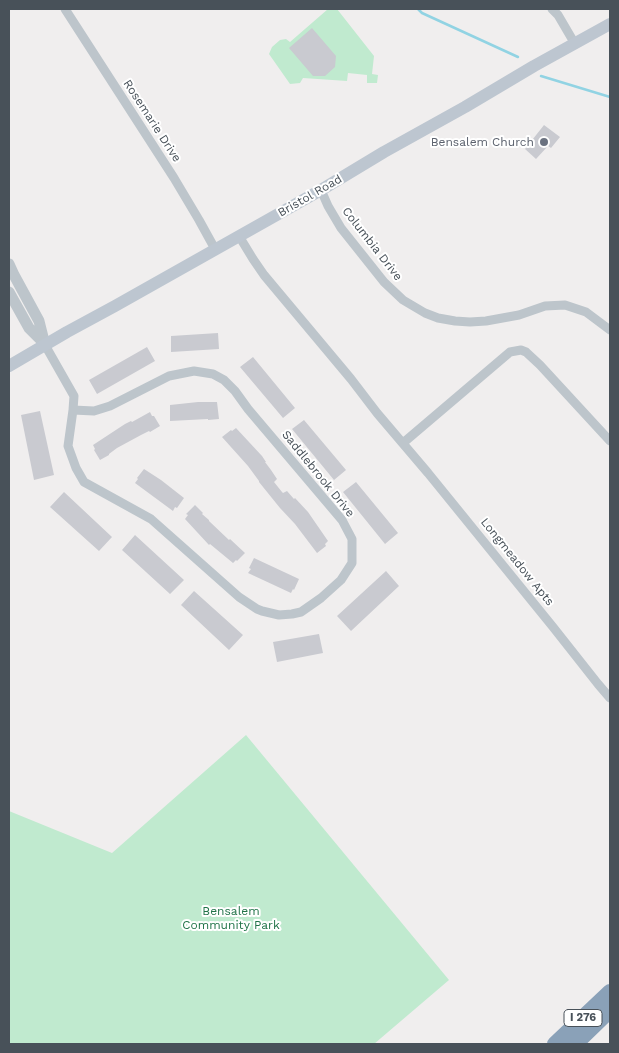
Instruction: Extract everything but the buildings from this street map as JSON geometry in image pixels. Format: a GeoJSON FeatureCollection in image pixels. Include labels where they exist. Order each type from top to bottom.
{"type":"FeatureCollection","features":[{"type":"Feature","properties":{"kind":"highway","name":"I 276"},"geometry":{"type":"LineString","coordinates":[[555,1044],[610,992]]}},
{"type":"Feature","properties":{"kind":"highway","name":"I 276"},"geometry":{"type":"LineString","coordinates":[[574,1044],[610,1010]]}},
{"type":"Feature","properties":{"kind":"main road","name":"Bristol Road"},"geometry":{"type":"LineString","coordinates":[[9,366],[610,24]]}},
{"type":"Feature","properties":{"kind":"street","name":"Rosemarie Drive"},"geometry":{"type":"LineString","coordinates":[[65,9],[174,178],[200,220],[215,249]]}},
{"type":"Feature","properties":{"kind":"street"},"geometry":{"type":"LineString","coordinates":[[552,9],[558,15],[575,44]]}},
{"type":"Feature","properties":{"kind":"street","name":"Columbia Drive"},"geometry":{"type":"LineString","coordinates":[[321,190],[341,228],[384,282],[403,300],[425,313],[455,322],[486,322],[519,315],[545,306],[565,305],[586,312],[610,330]]}},
{"type":"Feature","properties":{"kind":"street","name":"Longmeadow Apts"},"geometry":{"type":"LineString","coordinates":[[239,236],[264,275],[433,479],[610,698]]}},
{"type":"Feature","properties":{"kind":"street"},"geometry":{"type":"LineString","coordinates":[[9,264],[39,321],[45,345]]}},
{"type":"Feature","properties":{"kind":"street"},"geometry":{"type":"LineString","coordinates":[[9,292],[29,328],[45,345]]}},
{"type":"Feature","properties":{"kind":"street","name":"Saddlebrook Drive"},"geometry":{"type":"LineString","coordinates":[[45,345],[74,396],[68,446],[76,468],[84,482],[151,519],[239,598],[257,609],[278,615],[301,612],[321,598],[341,580],[352,563],[352,539],[342,520],[224,380],[213,374],[194,371],[169,376],[110,406],[94,412],[73,410]]}},
{"type":"Feature","properties":{"kind":"street"},"geometry":{"type":"LineString","coordinates":[[403,443],[510,352],[521,350],[526,352],[540,365],[610,441]]}},
{"type":"Feature","properties":{"kind":"green space"},"geometry":{"type":"Polygon","coordinates":[[[328,9],[337,9],[374,56],[372,74],[378,75],[377,83],[367,83],[367,75],[348,73],[347,81],[303,78],[300,83],[290,84],[269,54],[272,47],[280,40],[286,39],[290,42],[328,9]]]}},
{"type":"Feature","properties":{"kind":"green space","name":"Bensalem Community Park"},"geometry":{"type":"Polygon","coordinates":[[[246,735],[449,980],[374,1044],[9,1044],[9,811],[112,853],[246,735]]]}},
{"type":"Feature","properties":{"kind":"waterway"},"geometry":{"type":"LineString","coordinates":[[418,9],[422,13],[518,57]]}},
{"type":"Feature","properties":{"kind":"waterway"},"geometry":{"type":"LineString","coordinates":[[541,76],[610,97]]}},
{"type":"Feature","properties":{"kind":"place","name":"Bensalem Church"},"geometry":{"type":"Point","coordinates":[544,142]}}]}
